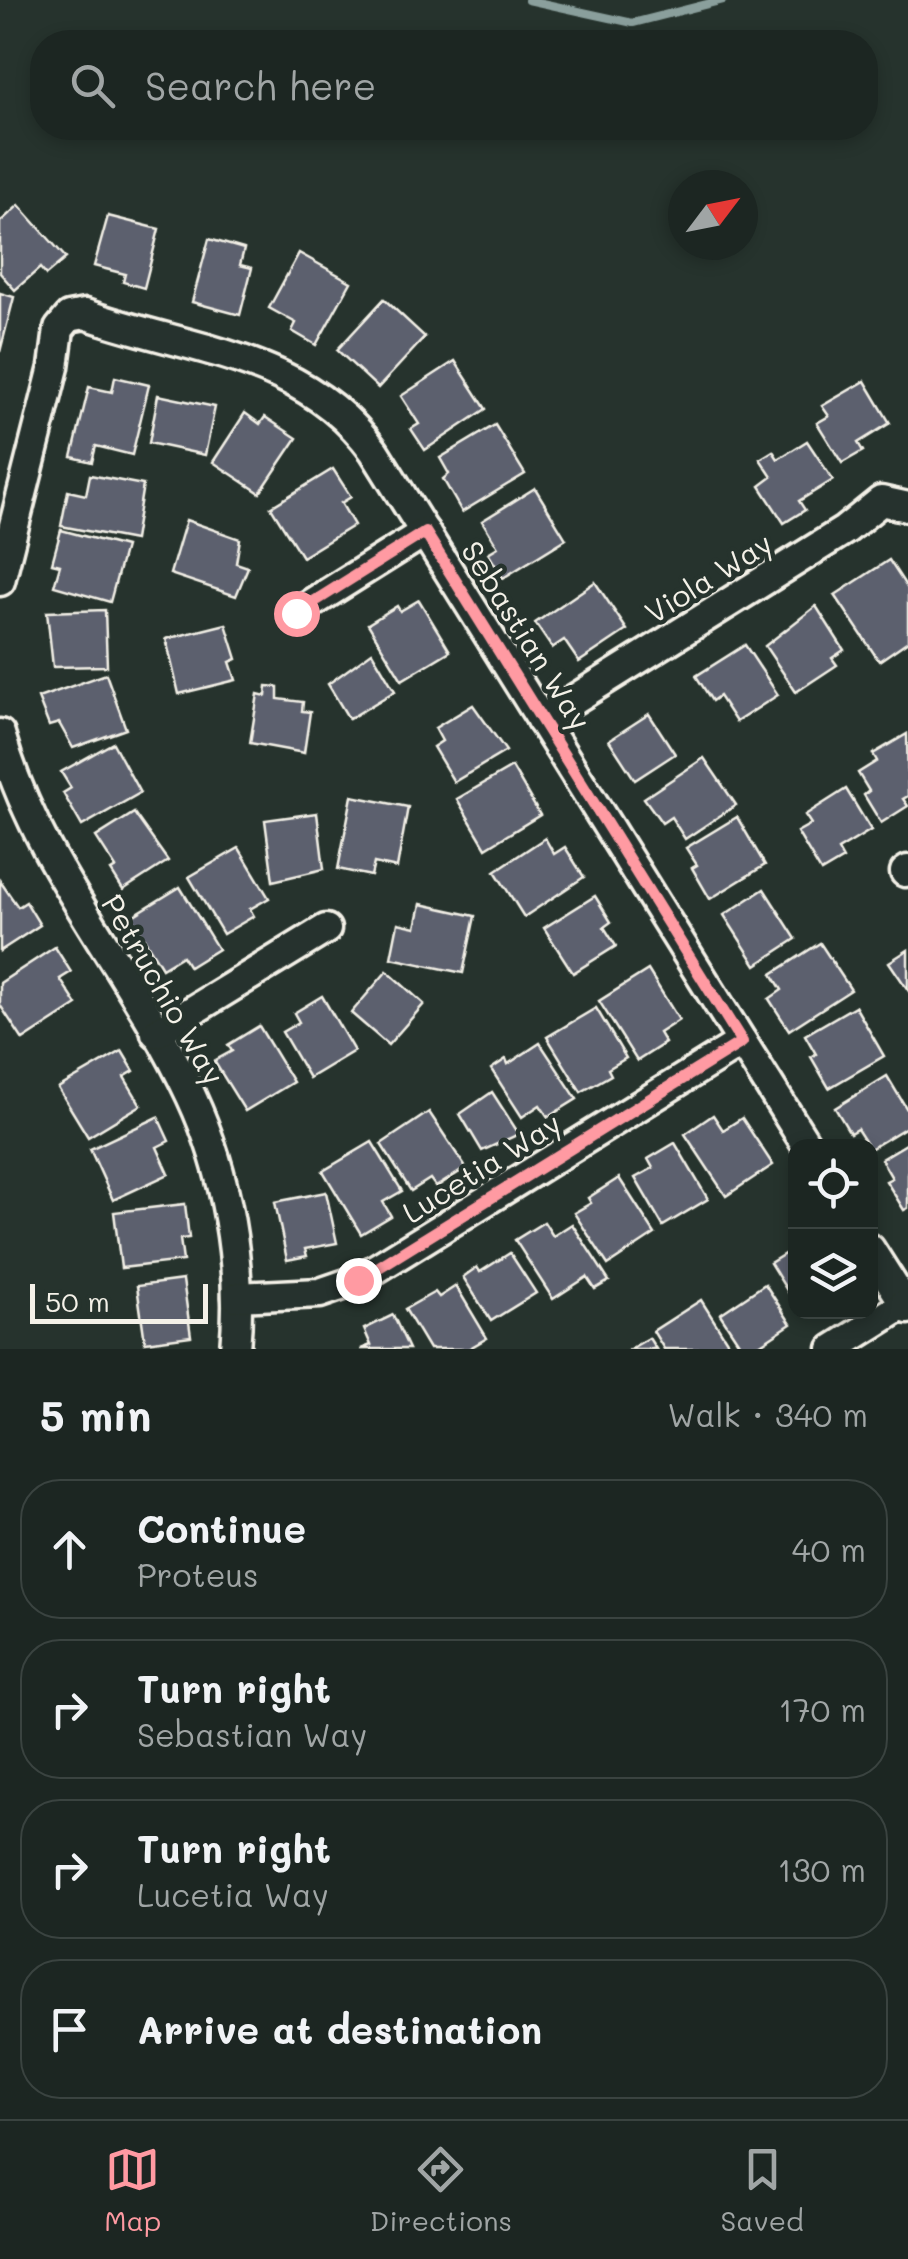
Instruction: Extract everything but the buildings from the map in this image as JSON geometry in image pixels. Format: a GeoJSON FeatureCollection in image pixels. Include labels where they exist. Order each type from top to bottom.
{"type":"FeatureCollection","features":[{"type":"Feature","properties":{"kind":"street","name":"Sebastian Way"},"geometry":{"type":"LineString","coordinates":[[0,581],[54,367],[58,329],[69,317],[85,314],[296,380],[359,430],[803,1139]]}},
{"type":"Feature","properties":{"kind":"street","name":"Viola Way"},"geometry":{"type":"LineString","coordinates":[[542,720],[845,530],[881,501],[908,507]]}},
{"type":"Feature","properties":{"kind":"street"},"geometry":{"type":"LineString","coordinates":[[296,613],[425,532]]}},
{"type":"Feature","properties":{"kind":"street","name":"Petruchio Way"},"geometry":{"type":"LineString","coordinates":[[0,734],[33,826],[191,1097],[212,1155],[231,1238],[237,1296],[235,1349]]}},
{"type":"Feature","properties":{"kind":"street"},"geometry":{"type":"LineString","coordinates":[[156,1033],[326,929]]}},
{"type":"Feature","properties":{"kind":"street","name":"Lucetia Way"},"geometry":{"type":"LineString","coordinates":[[237,1296],[320,1293],[358,1280],[742,1042]]}},
{"type":"Feature","properties":{"kind":"street"},"geometry":{"type":"LineString","coordinates":[[833,1349],[906,1306],[878,1262]]}},
{"type":"Feature","properties":{"kind":"waterway"},"geometry":{"type":"LineString","coordinates":[[528,0],[633,23],[723,0]]}},
{"type":"Feature","properties":{"kind":"route"},"geometry":{"type":"LineString","coordinates":[[296,613],[425,532],[742,1042],[358,1280]]}}]}
